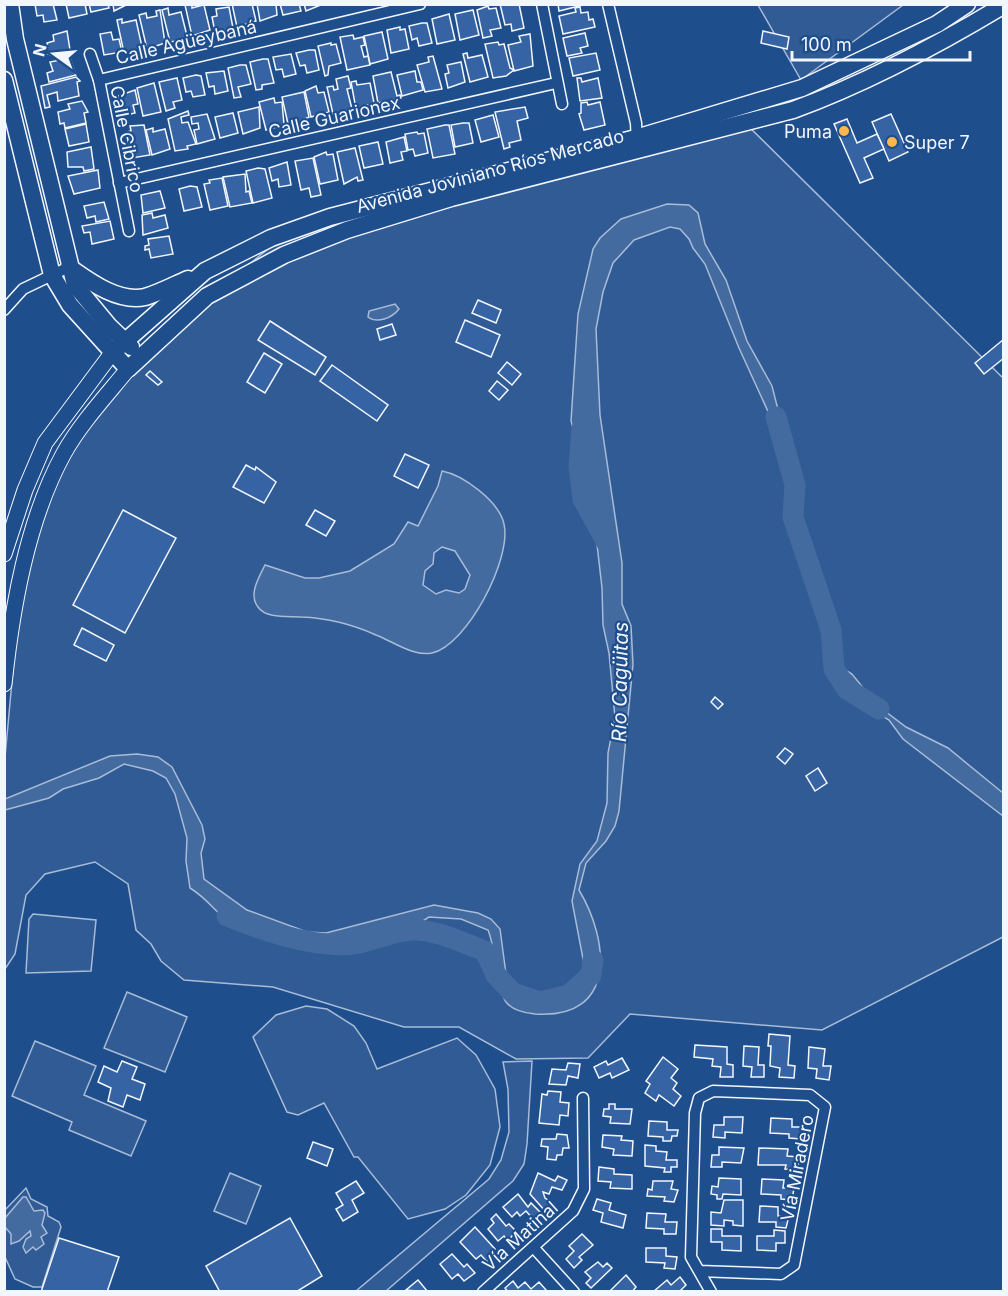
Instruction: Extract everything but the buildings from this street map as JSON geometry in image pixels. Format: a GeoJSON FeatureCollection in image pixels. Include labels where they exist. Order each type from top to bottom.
{"type":"FeatureCollection","features":[{"type":"Feature","properties":{"kind":"main road"},"geometry":{"type":"LineString","coordinates":[[10,4],[15,39],[75,285],[140,356]]}},
{"type":"Feature","properties":{"kind":"main road","name":"Avenida Joviniano Ríos Mercado"},"geometry":{"type":"LineString","coordinates":[[4,684],[12,613],[45,497],[64,453],[97,406],[128,369],[207,296],[284,255],[347,230],[637,145],[802,88],[937,24],[968,4]]}},
{"type":"Feature","properties":{"kind":"main road","name":"Avenida Joviniano Ríos Mercado"},"geometry":{"type":"LineString","coordinates":[[4,554],[25,490],[45,443],[124,340],[205,271],[272,238],[330,217],[793,111],[844,91],[943,42],[1004,4]]}},
{"type":"Feature","properties":{"kind":"main road"},"geometry":{"type":"LineString","coordinates":[[4,80],[52,275],[70,305],[128,369]]}},
{"type":"Feature","properties":{"kind":"main road"},"geometry":{"type":"LineString","coordinates":[[69,267],[101,288],[122,296],[143,297],[205,271]]}},
{"type":"Feature","properties":{"kind":"street","name":"Calle Agüeybaná"},"geometry":{"type":"LineString","coordinates":[[99,80],[420,4]]}},
{"type":"Feature","properties":{"kind":"street"},"geometry":{"type":"LineString","coordinates":[[542,4],[562,104]]}},
{"type":"Feature","properties":{"kind":"street"},"geometry":{"type":"LineString","coordinates":[[608,4],[636,123],[637,145]]}},
{"type":"Feature","properties":{"kind":"street","name":"Calle Cibrico"},"geometry":{"type":"LineString","coordinates":[[90,54],[99,80],[129,231]]}},
{"type":"Feature","properties":{"kind":"street","name":"Calle Guarionex"},"geometry":{"type":"LineString","coordinates":[[119,183],[556,83]]}},
{"type":"Feature","properties":{"kind":"street"},"geometry":{"type":"LineString","coordinates":[[4,310],[23,289],[69,267]]}},
{"type":"Feature","properties":{"kind":"street","name":"Vía Miradero"},"geometry":{"type":"LineString","coordinates":[[699,1271],[781,1274],[794,1265],[825,1107],[810,1095],[713,1091],[699,1098],[695,1113],[691,1257],[699,1271],[711,1292]]}},
{"type":"Feature","properties":{"kind":"street","name":"Vía Matinal"},"geometry":{"type":"LineString","coordinates":[[483,1292],[573,1211],[584,1189],[583,1098]]}},
{"type":"Feature","properties":{"kind":"street"},"geometry":{"type":"LineString","coordinates":[[534,1248],[574,1292]]}},
{"type":"Feature","properties":{"kind":"shaded area"},"geometry":{"type":"Polygon","coordinates":[[[758,5],[903,5],[801,80],[758,5]]]}},
{"type":"Feature","properties":{"kind":"shaded area"},"geometry":{"type":"Polygon","coordinates":[[[733,111],[1003,378],[1003,937],[822,1030],[630,1014],[588,1058],[516,1059],[459,1027],[404,1027],[273,987],[184,980],[161,961],[151,944],[136,930],[128,884],[95,862],[45,874],[26,895],[15,954],[5,969],[4,768],[17,627],[36,532],[66,458],[111,393],[238,273],[273,245],[310,231],[733,111]]]}},
{"type":"Feature","properties":{"kind":"shaded area"},"geometry":{"type":"Polygon","coordinates":[[[33,914],[96,920],[91,971],[26,973],[29,919],[33,914]]]}},
{"type":"Feature","properties":{"kind":"shaded area"},"geometry":{"type":"Polygon","coordinates":[[[127,992],[187,1017],[165,1072],[104,1048],[127,992]]]}},
{"type":"Feature","properties":{"kind":"shaded area"},"geometry":{"type":"Polygon","coordinates":[[[306,1006],[327,1009],[354,1026],[366,1043],[377,1069],[457,1038],[476,1055],[495,1089],[500,1127],[490,1165],[466,1195],[445,1209],[408,1219],[358,1157],[354,1157],[324,1103],[298,1115],[287,1112],[253,1037],[276,1015],[306,1006]]]}},
{"type":"Feature","properties":{"kind":"shaded area"},"geometry":{"type":"Polygon","coordinates":[[[35,1041],[96,1066],[84,1095],[146,1121],[131,1156],[69,1130],[72,1122],[12,1096],[35,1041]]]}},
{"type":"Feature","properties":{"kind":"shaded area"},"geometry":{"type":"Polygon","coordinates":[[[532,1061],[524,1164],[513,1181],[386,1291],[356,1291],[489,1179],[501,1160],[509,1132],[508,1089],[503,1062],[532,1061]]]}},
{"type":"Feature","properties":{"kind":"shaded area"},"geometry":{"type":"Polygon","coordinates":[[[230,1173],[261,1186],[246,1224],[214,1211],[230,1173]]]}},
{"type":"Feature","properties":{"kind":"shaded area"},"geometry":{"type":"Polygon","coordinates":[[[26,1188],[31,1199],[47,1207],[48,1216],[59,1222],[61,1227],[42,1287],[33,1287],[15,1279],[5,1257],[4,1211],[26,1188]]]}},
{"type":"Feature","properties":{"kind":"water"},"geometry":{"type":"Polygon","coordinates":[[[667,204],[689,205],[698,213],[705,244],[726,280],[747,341],[772,386],[786,441],[780,443],[705,264],[689,239],[680,229],[670,227],[634,240],[613,263],[603,292],[596,329],[600,415],[622,563],[622,604],[631,626],[633,664],[619,811],[615,826],[606,841],[586,863],[579,890],[596,931],[600,953],[599,973],[593,991],[581,1004],[562,1012],[535,1014],[512,1008],[503,996],[488,930],[461,919],[429,917],[399,936],[353,940],[322,947],[305,942],[288,943],[265,926],[239,925],[229,922],[202,896],[190,888],[186,861],[187,838],[175,794],[166,778],[153,771],[124,764],[99,778],[63,789],[49,798],[5,810],[5,799],[110,756],[137,754],[158,757],[172,767],[202,825],[205,839],[201,853],[204,879],[247,910],[307,932],[326,933],[434,905],[478,913],[491,919],[500,929],[508,989],[518,1000],[557,1000],[580,986],[584,964],[572,901],[580,864],[597,841],[607,803],[608,753],[615,718],[609,653],[603,625],[602,588],[591,492],[571,421],[578,314],[593,249],[600,238],[621,219],[667,204]]]}},
{"type":"Feature","properties":{"kind":"water"},"geometry":{"type":"Polygon","coordinates":[[[395,304],[399,309],[388,317],[376,320],[368,317],[369,311],[395,304]]]}},
{"type":"Feature","properties":{"kind":"water"},"geometry":{"type":"Polygon","coordinates":[[[442,471],[470,483],[479,490],[501,515],[505,539],[494,578],[484,599],[459,634],[445,647],[432,653],[418,653],[349,625],[330,620],[272,615],[258,607],[254,592],[265,565],[305,578],[319,578],[350,571],[394,544],[408,522],[418,526],[438,486],[442,471]],[[442,547],[434,553],[433,564],[425,571],[423,585],[436,594],[446,590],[459,593],[465,589],[470,575],[455,551],[442,547]]]}},
{"type":"Feature","properties":{"kind":"water"},"geometry":{"type":"Polygon","coordinates":[[[842,668],[852,674],[877,705],[906,727],[948,748],[1003,793],[1003,816],[903,739],[889,720],[862,704],[853,691],[833,675],[842,668]]]}},
{"type":"Feature","properties":{"kind":"water"},"geometry":{"type":"Polygon","coordinates":[[[23,1197],[26,1197],[34,1211],[43,1210],[45,1213],[42,1225],[47,1233],[41,1237],[44,1244],[36,1250],[33,1247],[26,1253],[23,1247],[26,1239],[31,1236],[30,1231],[19,1241],[11,1244],[11,1234],[5,1227],[5,1218],[23,1197]]]}},
{"type":"Feature","properties":{"kind":"waterway","name":"Río Cagüitas"},"geometry":{"type":"LineString","coordinates":[[776,417],[795,485],[793,517],[831,630],[834,669],[847,689],[879,709]]}},
{"type":"Feature","properties":{"kind":"waterway","name":"Río Cagüitas"},"geometry":{"type":"LineString","coordinates":[[582,428],[579,467],[583,499],[607,543]]}},
{"type":"Feature","properties":{"kind":"waterway","name":"Río Cagüitas"},"geometry":{"type":"LineString","coordinates":[[227,916],[283,936],[327,944],[361,943],[396,932],[414,930],[441,935],[485,951],[496,975],[513,993],[540,1002],[569,995],[591,975],[593,960]]}},
{"type":"Feature","properties":{"kind":"place","name":"Puma"},"geometry":{"type":"Point","coordinates":[844,131]}},
{"type":"Feature","properties":{"kind":"place","name":"Super 7"},"geometry":{"type":"Point","coordinates":[892,142]}}]}
